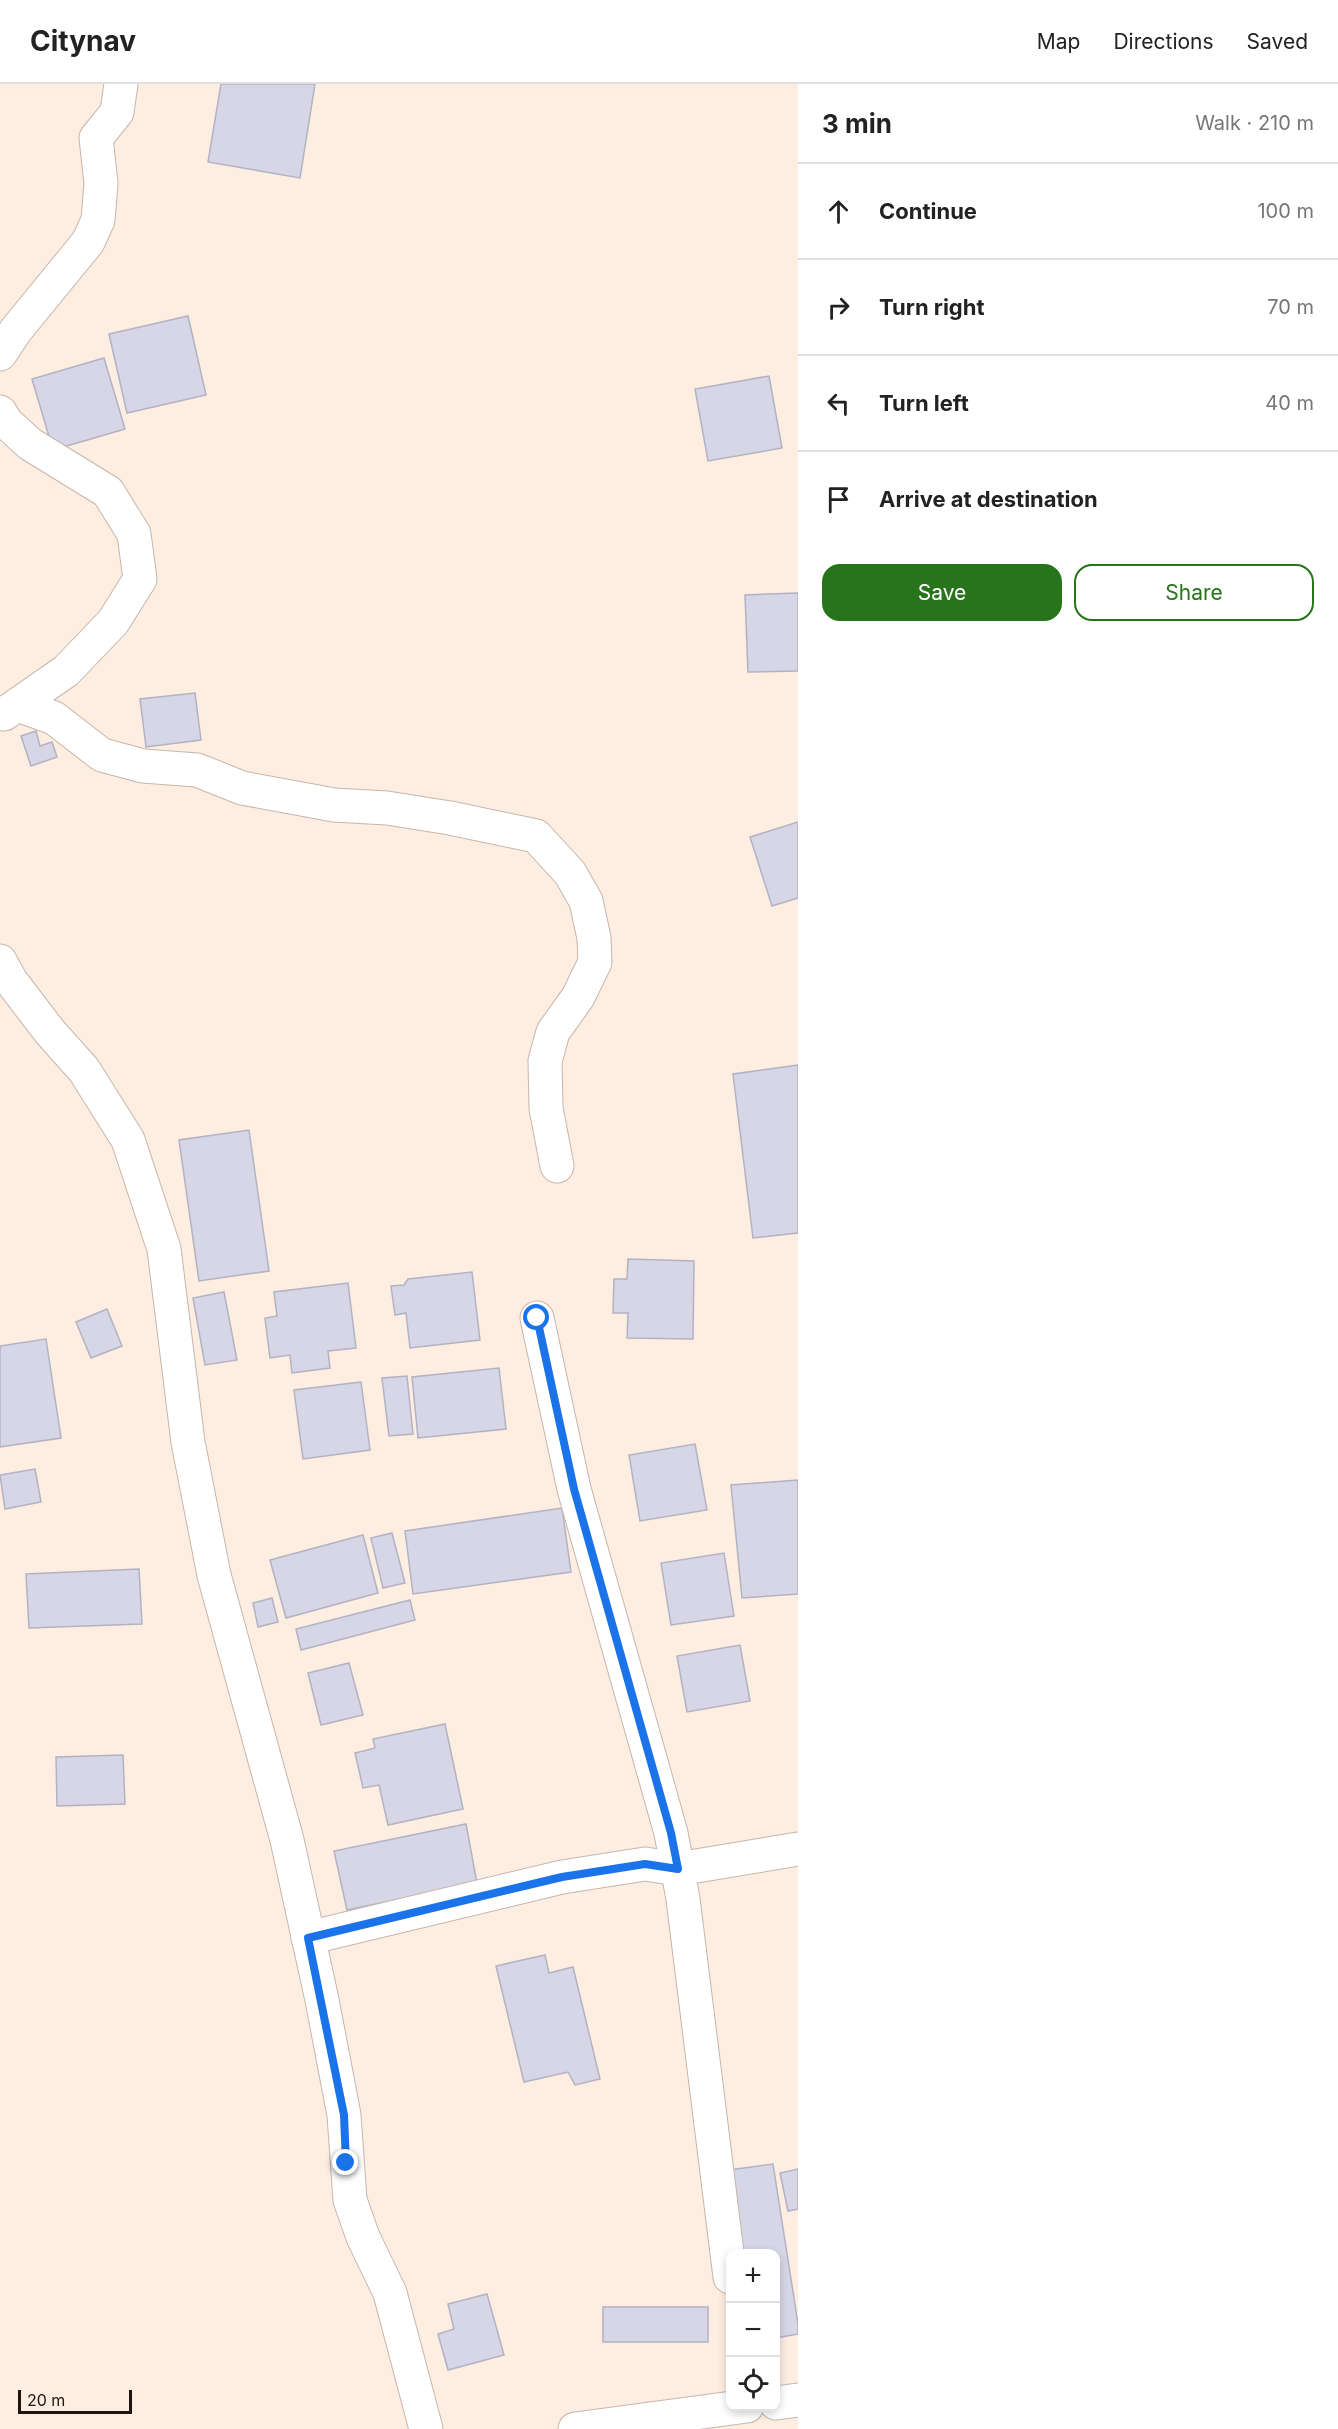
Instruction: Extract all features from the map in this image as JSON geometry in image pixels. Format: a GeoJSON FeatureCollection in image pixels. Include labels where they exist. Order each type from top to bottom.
{"type":"FeatureCollection","features":[{"type":"Feature","properties":{"kind":"street"},"geometry":{"type":"LineString","coordinates":[[0,354],[16,330],[88,242],[98,220],[101,183],[96,138],[117,112],[121,84]]}},
{"type":"Feature","properties":{"kind":"street"},"geometry":{"type":"LineString","coordinates":[[0,412],[7,423],[30,444],[108,492],[134,534],[140,579],[113,622],[66,671],[9,711]]}},
{"type":"Feature","properties":{"kind":"street"},"geometry":{"type":"LineString","coordinates":[[9,711],[54,718],[102,755],[143,766],[197,770],[242,788],[334,805],[387,808],[450,818],[536,836],[570,873],[586,902],[594,938],[595,962],[578,997],[553,1032],[545,1061],[546,1108],[557,1166]]}},
{"type":"Feature","properties":{"kind":"street"},"geometry":{"type":"LineString","coordinates":[[0,961],[11,981],[50,1032],[84,1070],[128,1140],[161,1240],[171,1290],[188,1442],[214,1575],[287,1840],[344,2115],[350,2200],[363,2236],[390,2293],[426,2429]]}},
{"type":"Feature","properties":{"kind":"street"},"geometry":{"type":"LineString","coordinates":[[537,1318],[574,1489],[671,1833],[678,1869],[726,2249]]}},
{"type":"Feature","properties":{"kind":"street"},"geometry":{"type":"LineString","coordinates":[[308,1938],[562,1877],[645,1864],[678,1869],[798,1849]]}},
{"type":"Feature","properties":{"kind":"street"},"geometry":{"type":"LineString","coordinates":[[780,2402],[798,2400]]}},
{"type":"Feature","properties":{"kind":"street"},"geometry":{"type":"LineString","coordinates":[[575,2429],[726,2409]]}},
{"type":"Feature","properties":{"kind":"building"},"geometry":{"type":"Polygon","coordinates":[[[221,84],[315,84],[300,178],[208,162],[221,84]]]}},
{"type":"Feature","properties":{"kind":"building"},"geometry":{"type":"Polygon","coordinates":[[[188,316],[206,395],[127,413],[109,334],[188,316]]]}},
{"type":"Feature","properties":{"kind":"building"},"geometry":{"type":"Polygon","coordinates":[[[104,358],[125,429],[53,450],[32,379],[104,358]]]}},
{"type":"Feature","properties":{"kind":"building"},"geometry":{"type":"Polygon","coordinates":[[[769,376],[782,448],[708,461],[695,389],[769,376]]]}},
{"type":"Feature","properties":{"kind":"building"},"geometry":{"type":"Polygon","coordinates":[[[798,593],[798,671],[748,672],[745,595],[798,593]]]}},
{"type":"Feature","properties":{"kind":"building"},"geometry":{"type":"Polygon","coordinates":[[[195,693],[201,740],[146,747],[140,699],[195,693]]]}},
{"type":"Feature","properties":{"kind":"building"},"geometry":{"type":"Polygon","coordinates":[[[36,731],[40,746],[52,742],[57,757],[31,766],[21,736],[36,731]]]}},
{"type":"Feature","properties":{"kind":"building"},"geometry":{"type":"Polygon","coordinates":[[[798,822],[798,898],[772,906],[750,837],[798,822]]]}},
{"type":"Feature","properties":{"kind":"building"},"geometry":{"type":"Polygon","coordinates":[[[798,1065],[798,1233],[753,1238],[733,1074],[798,1065]]]}},
{"type":"Feature","properties":{"kind":"building"},"geometry":{"type":"Polygon","coordinates":[[[249,1130],[269,1271],[199,1281],[179,1140],[249,1130]]]}},
{"type":"Feature","properties":{"kind":"building"},"geometry":{"type":"Polygon","coordinates":[[[628,1259],[694,1261],[693,1339],[627,1338],[628,1313],[613,1313],[614,1279],[627,1279],[628,1259]]]}},
{"type":"Feature","properties":{"kind":"building"},"geometry":{"type":"Polygon","coordinates":[[[472,1272],[480,1340],[410,1348],[406,1313],[395,1315],[391,1286],[404,1285],[408,1279],[472,1272]]]}},
{"type":"Feature","properties":{"kind":"building"},"geometry":{"type":"Polygon","coordinates":[[[348,1283],[356,1348],[328,1351],[330,1368],[292,1373],[290,1355],[270,1358],[265,1318],[277,1316],[274,1292],[348,1283]]]}},
{"type":"Feature","properties":{"kind":"building"},"geometry":{"type":"Polygon","coordinates":[[[224,1292],[237,1360],[205,1365],[193,1298],[224,1292]]]}},
{"type":"Feature","properties":{"kind":"building"},"geometry":{"type":"Polygon","coordinates":[[[107,1309],[122,1346],[91,1358],[76,1322],[107,1309]]]}},
{"type":"Feature","properties":{"kind":"building"},"geometry":{"type":"Polygon","coordinates":[[[46,1339],[61,1438],[0,1447],[0,1346],[46,1339]]]}},
{"type":"Feature","properties":{"kind":"building"},"geometry":{"type":"Polygon","coordinates":[[[499,1368],[506,1429],[418,1438],[412,1377],[499,1368]]]}},
{"type":"Feature","properties":{"kind":"building"},"geometry":{"type":"Polygon","coordinates":[[[407,1376],[413,1434],[389,1436],[382,1378],[407,1376]]]}},
{"type":"Feature","properties":{"kind":"building"},"geometry":{"type":"Polygon","coordinates":[[[361,1382],[370,1450],[303,1459],[294,1390],[361,1382]]]}},
{"type":"Feature","properties":{"kind":"building"},"geometry":{"type":"Polygon","coordinates":[[[695,1444],[707,1510],[640,1521],[629,1455],[695,1444]]]}},
{"type":"Feature","properties":{"kind":"building"},"geometry":{"type":"Polygon","coordinates":[[[35,1469],[41,1502],[5,1509],[0,1475],[35,1469]]]}},
{"type":"Feature","properties":{"kind":"building"},"geometry":{"type":"Polygon","coordinates":[[[798,1480],[798,1594],[742,1598],[731,1485],[798,1480]]]}},
{"type":"Feature","properties":{"kind":"building"},"geometry":{"type":"Polygon","coordinates":[[[562,1508],[571,1572],[413,1594],[405,1531],[562,1508]]]}},
{"type":"Feature","properties":{"kind":"building"},"geometry":{"type":"Polygon","coordinates":[[[392,1533],[405,1583],[383,1588],[371,1538],[392,1533]]]}},
{"type":"Feature","properties":{"kind":"building"},"geometry":{"type":"Polygon","coordinates":[[[363,1535],[378,1593],[286,1618],[270,1560],[363,1535]]]}},
{"type":"Feature","properties":{"kind":"building"},"geometry":{"type":"Polygon","coordinates":[[[724,1553],[734,1616],[671,1625],[661,1563],[724,1553]]]}},
{"type":"Feature","properties":{"kind":"building"},"geometry":{"type":"Polygon","coordinates":[[[139,1569],[142,1624],[29,1628],[26,1574],[139,1569]]]}},
{"type":"Feature","properties":{"kind":"building"},"geometry":{"type":"Polygon","coordinates":[[[272,1598],[278,1622],[258,1627],[253,1603],[272,1598]]]}},
{"type":"Feature","properties":{"kind":"building"},"geometry":{"type":"Polygon","coordinates":[[[410,1600],[415,1620],[301,1650],[296,1629],[410,1600]]]}},
{"type":"Feature","properties":{"kind":"building"},"geometry":{"type":"Polygon","coordinates":[[[740,1645],[750,1701],[687,1712],[677,1656],[740,1645]]]}},
{"type":"Feature","properties":{"kind":"building"},"geometry":{"type":"Polygon","coordinates":[[[349,1663],[363,1715],[321,1725],[308,1673],[349,1663]]]}},
{"type":"Feature","properties":{"kind":"building"},"geometry":{"type":"Polygon","coordinates":[[[445,1724],[463,1809],[388,1825],[379,1785],[363,1788],[355,1753],[375,1748],[373,1739],[445,1724]]]}},
{"type":"Feature","properties":{"kind":"building"},"geometry":{"type":"Polygon","coordinates":[[[123,1755],[125,1804],[57,1806],[56,1757],[123,1755]]]}},
{"type":"Feature","properties":{"kind":"building"},"geometry":{"type":"Polygon","coordinates":[[[466,1824],[477,1883],[347,1910],[334,1851],[466,1824]]]}},
{"type":"Feature","properties":{"kind":"building"},"geometry":{"type":"Polygon","coordinates":[[[545,1955],[549,1973],[573,1967],[600,2079],[575,2085],[568,2072],[524,2082],[496,1966],[545,1955]]]}},
{"type":"Feature","properties":{"kind":"building"},"geometry":{"type":"Polygon","coordinates":[[[773,2164],[798,2334],[780,2337],[780,2249],[734,2249],[722,2171],[773,2164]]]}},
{"type":"Feature","properties":{"kind":"building"},"geometry":{"type":"Polygon","coordinates":[[[798,2169],[798,2209],[788,2211],[780,2173],[798,2169]]]}},
{"type":"Feature","properties":{"kind":"building"},"geometry":{"type":"Polygon","coordinates":[[[487,2294],[504,2355],[448,2370],[438,2334],[454,2329],[448,2304],[487,2294]]]}},
{"type":"Feature","properties":{"kind":"building"},"geometry":{"type":"Polygon","coordinates":[[[603,2307],[708,2307],[708,2342],[603,2342],[603,2307]]]}},
{"type":"Feature","properties":{"kind":"route"},"geometry":{"type":"LineString","coordinates":[[346,2163],[344,2115],[308,1938],[562,1877],[645,1864],[678,1869],[671,1833],[574,1489],[537,1318]]}}]}
